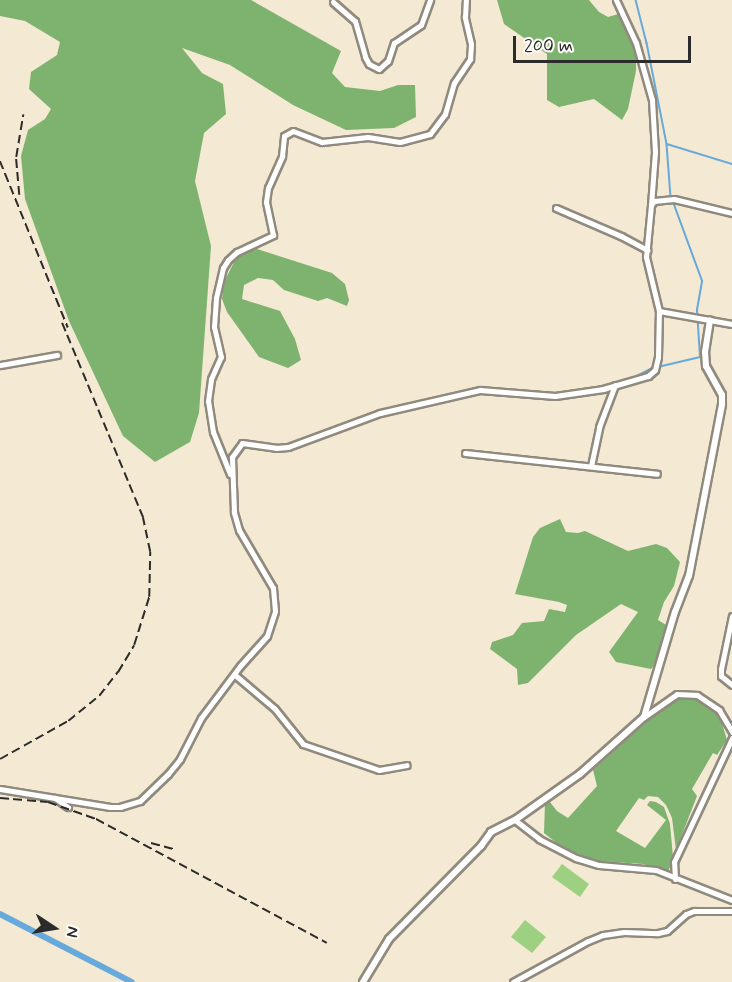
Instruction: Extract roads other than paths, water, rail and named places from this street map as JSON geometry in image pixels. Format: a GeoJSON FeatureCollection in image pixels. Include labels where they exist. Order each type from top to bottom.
{"type":"FeatureCollection","features":[{"type":"Feature","properties":{"kind":"street"},"geometry":{"type":"LineString","coordinates":[[333,2],[356,21],[365,57],[369,64],[379,69],[388,61],[394,43],[421,25],[430,0]]}},
{"type":"Feature","properties":{"kind":"street"},"geometry":{"type":"LineString","coordinates":[[232,478],[213,432],[207,401],[208,389],[220,357],[214,327],[216,298],[223,268],[228,260],[237,252],[273,235],[266,202],[268,188],[282,156],[284,136],[293,131],[322,142],[368,137],[400,142],[429,134],[445,114],[454,83],[470,59],[471,44],[465,17],[466,0]]}},
{"type":"Feature","properties":{"kind":"street"},"geometry":{"type":"LineString","coordinates":[[0,789],[110,807],[120,807],[140,801],[153,791],[180,759],[201,718],[267,636],[272,625],[275,599],[268,576],[239,530],[234,512],[232,457],[242,443],[276,448],[288,447],[380,413],[480,390],[555,396],[615,385],[648,376],[656,367],[659,311],[648,268],[647,250],[655,152],[652,100],[636,43],[616,0]]}},
{"type":"Feature","properties":{"kind":"street"},"geometry":{"type":"LineString","coordinates":[[651,205],[654,201],[672,199],[732,213]]}},
{"type":"Feature","properties":{"kind":"street"},"geometry":{"type":"LineString","coordinates":[[556,208],[621,236],[647,250]]}},
{"type":"Feature","properties":{"kind":"street"},"geometry":{"type":"LineString","coordinates":[[659,311],[732,324]]}},
{"type":"Feature","properties":{"kind":"street"},"geometry":{"type":"LineString","coordinates":[[644,717],[675,612],[689,576],[722,404],[722,395],[706,366],[705,352],[710,320]]}},
{"type":"Feature","properties":{"kind":"street"},"geometry":{"type":"LineString","coordinates":[[0,365],[57,355]]}},
{"type":"Feature","properties":{"kind":"street"},"geometry":{"type":"LineString","coordinates":[[591,466],[599,427],[615,385]]}},
{"type":"Feature","properties":{"kind":"street"},"geometry":{"type":"LineString","coordinates":[[465,453],[657,474]]}},
{"type":"Feature","properties":{"kind":"street"},"geometry":{"type":"LineString","coordinates":[[732,616],[721,675],[732,685]]}},
{"type":"Feature","properties":{"kind":"street"},"geometry":{"type":"LineString","coordinates":[[235,675],[275,709],[303,744],[379,770],[407,765]]}},
{"type":"Feature","properties":{"kind":"street"},"geometry":{"type":"LineString","coordinates":[[363,982],[388,939],[481,846],[491,832],[515,820],[580,774],[644,717],[677,694],[697,695],[719,710],[732,732]]}},
{"type":"Feature","properties":{"kind":"street"},"geometry":{"type":"LineString","coordinates":[[675,879],[674,862],[732,738]]}},
{"type":"Feature","properties":{"kind":"street"},"geometry":{"type":"LineString","coordinates":[[55,798],[68,807]]}},
{"type":"Feature","properties":{"kind":"street"},"geometry":{"type":"LineString","coordinates":[[515,820],[539,839],[576,858],[599,865],[656,870],[732,900]]}},
{"type":"Feature","properties":{"kind":"street"},"geometry":{"type":"LineString","coordinates":[[513,982],[603,935],[624,932],[658,933],[667,931],[686,914],[694,911],[732,911]]}},
{"type":"Feature","properties":{"kind":"waterway"},"geometry":{"type":"LineString","coordinates":[[636,0],[667,144],[732,164]]}},
{"type":"Feature","properties":{"kind":"waterway"},"geometry":{"type":"LineString","coordinates":[[667,144],[671,197]]}},
{"type":"Feature","properties":{"kind":"waterway"},"geometry":{"type":"LineString","coordinates":[[658,367],[700,357],[697,310],[702,281],[673,202]]}},
{"type":"Feature","properties":{"kind":"waterway"},"geometry":{"type":"LineString","coordinates":[[633,378],[653,368]]}},
{"type":"Feature","properties":{"kind":"waterway"},"geometry":{"type":"LineString","coordinates":[[0,914],[132,982]]}},
{"type":"Feature","properties":{"kind":"railway"},"geometry":{"type":"LineString","coordinates":[[19,195],[16,157],[23,115]]}},
{"type":"Feature","properties":{"kind":"railway"},"geometry":{"type":"LineString","coordinates":[[0,161],[68,328]]}},
{"type":"Feature","properties":{"kind":"railway"},"geometry":{"type":"LineString","coordinates":[[0,759],[68,721],[99,696],[118,672],[134,645],[149,597],[150,552],[143,518],[61,321]]}},
{"type":"Feature","properties":{"kind":"railway"},"geometry":{"type":"LineString","coordinates":[[0,798],[48,802],[96,819],[327,943]]}},
{"type":"Feature","properties":{"kind":"railway"},"geometry":{"type":"LineString","coordinates":[[151,843],[174,849]]}}]}
